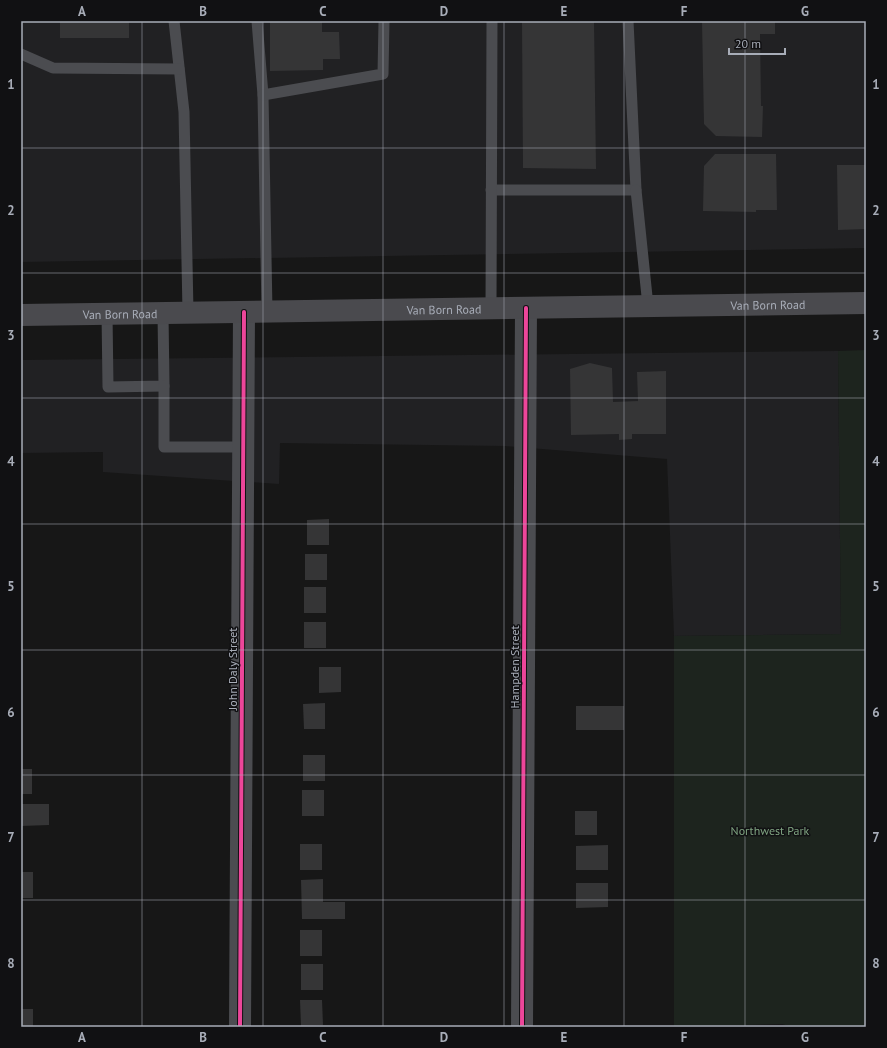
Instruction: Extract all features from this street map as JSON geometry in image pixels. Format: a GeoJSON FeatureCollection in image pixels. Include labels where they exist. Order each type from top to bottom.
{"type":"FeatureCollection","features":[{"type":"Feature","properties":{"kind":"main road","name":"Van Born Road"},"geometry":{"type":"LineString","coordinates":[[21,315],[866,303]]}},
{"type":"Feature","properties":{"kind":"street","name":"Hampden Street"},"geometry":{"type":"LineString","coordinates":[[522,1027],[526,308]]}},
{"type":"Feature","properties":{"kind":"street","name":"John Daly Street"},"geometry":{"type":"LineString","coordinates":[[240,1027],[244,312]]}},
{"type":"Feature","properties":{"kind":"lane"},"geometry":{"type":"LineString","coordinates":[[174,21],[184,112],[188,312]]}},
{"type":"Feature","properties":{"kind":"lane"},"geometry":{"type":"LineString","coordinates":[[257,21],[263,95],[267,311]]}},
{"type":"Feature","properties":{"kind":"lane"},"geometry":{"type":"LineString","coordinates":[[263,95],[383,74],[384,21]]}},
{"type":"Feature","properties":{"kind":"lane"},"geometry":{"type":"LineString","coordinates":[[490,308],[492,21]]}},
{"type":"Feature","properties":{"kind":"lane"},"geometry":{"type":"LineString","coordinates":[[628,21],[636,190],[648,306]]}},
{"type":"Feature","properties":{"kind":"lane"},"geometry":{"type":"LineString","coordinates":[[21,54],[53,68],[179,68]]}},
{"type":"Feature","properties":{"kind":"lane"},"geometry":{"type":"LineString","coordinates":[[492,190],[636,190]]}},
{"type":"Feature","properties":{"kind":"lane"},"geometry":{"type":"LineString","coordinates":[[163,313],[164,447],[243,447]]}},
{"type":"Feature","properties":{"kind":"lane"},"geometry":{"type":"LineString","coordinates":[[107,314],[108,387],[164,386]]}},
{"type":"Feature","properties":{"kind":"shaded area"},"geometry":{"type":"Polygon","coordinates":[[[21,21],[866,21],[866,248],[21,262],[21,21]]]}},
{"type":"Feature","properties":{"kind":"shaded area"},"geometry":{"type":"Polygon","coordinates":[[[838,351],[841,634],[674,636],[667,459],[505,446],[280,443],[279,484],[103,472],[103,452],[21,453],[21,360],[838,351]]]}},
{"type":"Feature","properties":{"kind":"green space","name":"Northwest Park"},"geometry":{"type":"Polygon","coordinates":[[[866,350],[866,1027],[792,1027],[782,1024],[674,1027],[674,636],[841,634],[838,351],[866,350]]]}},
{"type":"Feature","properties":{"kind":"building"},"geometry":{"type":"Polygon","coordinates":[[[60,21],[129,21],[129,38],[60,38],[60,21]]]}},
{"type":"Feature","properties":{"kind":"building"},"geometry":{"type":"Polygon","coordinates":[[[270,21],[322,21],[322,32],[339,32],[340,59],[323,59],[323,70],[270,71],[270,21]]]}},
{"type":"Feature","properties":{"kind":"building"},"geometry":{"type":"Polygon","coordinates":[[[522,21],[594,21],[596,169],[523,168],[522,21]]]}},
{"type":"Feature","properties":{"kind":"building"},"geometry":{"type":"Polygon","coordinates":[[[702,21],[775,21],[775,34],[760,34],[761,106],[763,106],[762,137],[716,136],[704,124],[702,21]]]}},
{"type":"Feature","properties":{"kind":"building"},"geometry":{"type":"Polygon","coordinates":[[[715,154],[776,154],[777,210],[756,210],[756,212],[703,211],[704,166],[715,154]]]}},
{"type":"Feature","properties":{"kind":"building"},"geometry":{"type":"Polygon","coordinates":[[[837,165],[866,165],[866,229],[838,230],[837,165]]]}},
{"type":"Feature","properties":{"kind":"building"},"geometry":{"type":"Polygon","coordinates":[[[590,363],[612,368],[613,402],[638,401],[637,372],[666,371],[666,434],[632,434],[632,439],[619,440],[619,434],[571,435],[570,369],[590,363]]]}},
{"type":"Feature","properties":{"kind":"building"},"geometry":{"type":"Polygon","coordinates":[[[329,519],[329,545],[307,545],[307,520],[329,519]]]}},
{"type":"Feature","properties":{"kind":"building"},"geometry":{"type":"Polygon","coordinates":[[[305,554],[327,554],[327,580],[305,580],[305,554]]]}},
{"type":"Feature","properties":{"kind":"building"},"geometry":{"type":"Polygon","coordinates":[[[304,587],[326,587],[326,613],[304,613],[304,587]]]}},
{"type":"Feature","properties":{"kind":"building"},"geometry":{"type":"Polygon","coordinates":[[[304,622],[326,622],[326,648],[304,648],[304,622]]]}},
{"type":"Feature","properties":{"kind":"building"},"geometry":{"type":"Polygon","coordinates":[[[319,667],[341,667],[341,692],[319,693],[319,667]]]}},
{"type":"Feature","properties":{"kind":"building"},"geometry":{"type":"Polygon","coordinates":[[[325,703],[325,729],[304,729],[303,704],[325,703]]]}},
{"type":"Feature","properties":{"kind":"building"},"geometry":{"type":"Polygon","coordinates":[[[576,706],[624,706],[624,730],[576,730],[576,706]]]}},
{"type":"Feature","properties":{"kind":"building"},"geometry":{"type":"Polygon","coordinates":[[[303,755],[325,755],[325,781],[303,781],[303,755]]]}},
{"type":"Feature","properties":{"kind":"building"},"geometry":{"type":"Polygon","coordinates":[[[21,769],[32,769],[32,794],[21,794],[21,769]]]}},
{"type":"Feature","properties":{"kind":"building"},"geometry":{"type":"Polygon","coordinates":[[[302,790],[324,790],[324,816],[302,816],[302,790]]]}},
{"type":"Feature","properties":{"kind":"building"},"geometry":{"type":"Polygon","coordinates":[[[21,804],[49,804],[49,825],[21,826],[21,804]]]}},
{"type":"Feature","properties":{"kind":"building"},"geometry":{"type":"Polygon","coordinates":[[[575,811],[597,811],[597,835],[575,835],[575,811]]]}},
{"type":"Feature","properties":{"kind":"building"},"geometry":{"type":"Polygon","coordinates":[[[300,844],[322,844],[322,870],[300,870],[300,844]]]}},
{"type":"Feature","properties":{"kind":"building"},"geometry":{"type":"Polygon","coordinates":[[[608,845],[608,870],[576,870],[576,846],[608,845]]]}},
{"type":"Feature","properties":{"kind":"building"},"geometry":{"type":"Polygon","coordinates":[[[21,872],[33,872],[33,898],[21,898],[21,872]]]}},
{"type":"Feature","properties":{"kind":"building"},"geometry":{"type":"Polygon","coordinates":[[[323,879],[323,902],[345,902],[345,919],[302,919],[301,880],[323,879]]]}},
{"type":"Feature","properties":{"kind":"building"},"geometry":{"type":"Polygon","coordinates":[[[576,883],[608,883],[608,907],[576,908],[576,883]]]}},
{"type":"Feature","properties":{"kind":"building"},"geometry":{"type":"Polygon","coordinates":[[[300,930],[322,930],[322,956],[300,956],[300,930]]]}},
{"type":"Feature","properties":{"kind":"building"},"geometry":{"type":"Polygon","coordinates":[[[301,964],[323,964],[323,990],[301,990],[301,964]]]}},
{"type":"Feature","properties":{"kind":"building"},"geometry":{"type":"Polygon","coordinates":[[[300,1000],[322,1000],[323,1025],[301,1026],[300,1000]]]}},
{"type":"Feature","properties":{"kind":"building"},"geometry":{"type":"Polygon","coordinates":[[[21,1009],[33,1009],[33,1027],[21,1027],[21,1009]]]}},
{"type":"Feature","properties":{"kind":"cycle path"},"geometry":{"type":"LineString","coordinates":[[522,1027],[526,308]]}},
{"type":"Feature","properties":{"kind":"cycle path"},"geometry":{"type":"LineString","coordinates":[[240,1027],[244,312]]}}]}
